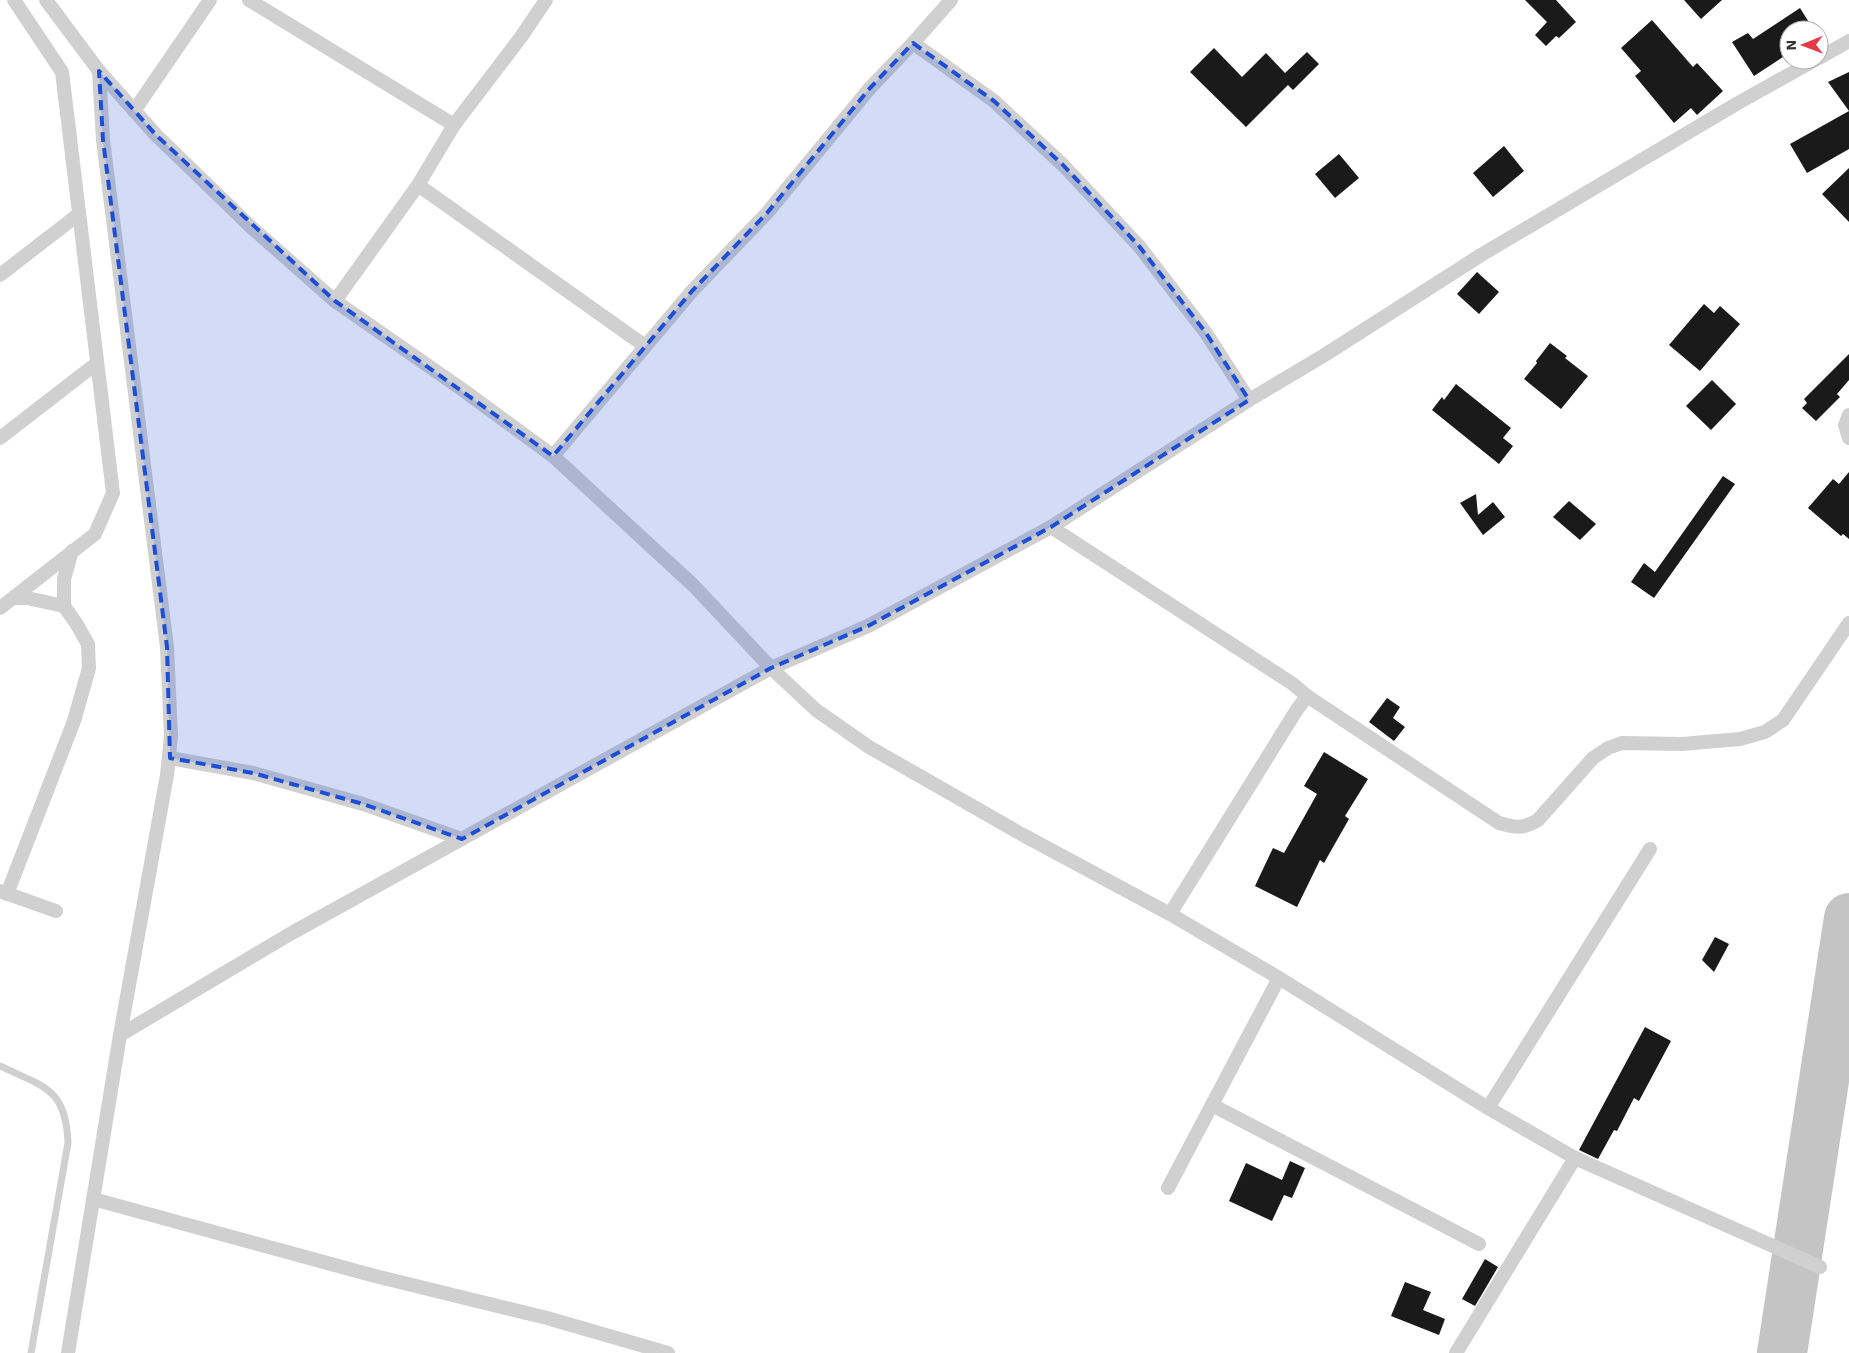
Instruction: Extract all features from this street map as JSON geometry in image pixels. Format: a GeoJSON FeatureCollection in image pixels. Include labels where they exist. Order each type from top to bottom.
{"type":"FeatureCollection","features":[{"type":"Feature","properties":{"kind":"street"},"geometry":{"type":"LineString","coordinates":[[0,608],[95,534],[113,493],[62,72],[14,0]]}},
{"type":"Feature","properties":{"kind":"street"},"geometry":{"type":"LineString","coordinates":[[46,0],[99,71],[134,111],[156,135],[251,226],[335,301],[463,390],[552,456],[694,586],[771,668],[816,710],[869,747],[1024,835],[1170,914],[1278,978],[1488,1108],[1574,1158],[1820,1267]]}},
{"type":"Feature","properties":{"kind":"street"},"geometry":{"type":"LineString","coordinates":[[134,111],[210,0]]}},
{"type":"Feature","properties":{"kind":"street"},"geometry":{"type":"LineString","coordinates":[[250,0],[454,126]]}},
{"type":"Feature","properties":{"kind":"street"},"geometry":{"type":"LineString","coordinates":[[335,301],[418,185],[454,126],[521,37],[546,0]]}},
{"type":"Feature","properties":{"kind":"street"},"geometry":{"type":"LineString","coordinates":[[552,456],[692,290],[767,213],[870,88],[951,0]]}},
{"type":"Feature","properties":{"kind":"street"},"geometry":{"type":"LineString","coordinates":[[1829,52],[1849,41]]}},
{"type":"Feature","properties":{"kind":"street"},"geometry":{"type":"LineString","coordinates":[[913,43],[994,101],[1063,165],[1114,219],[1139,246],[1206,333],[1249,400]]}},
{"type":"Feature","properties":{"kind":"street"},"geometry":{"type":"LineString","coordinates":[[120,1035],[290,934],[771,668],[868,626],[1051,528],[1249,400],[1324,356],[1481,255],[1729,108],[1797,70]]}},
{"type":"Feature","properties":{"kind":"street"},"geometry":{"type":"LineString","coordinates":[[68,1353],[120,1035],[170,758],[171,721],[167,647],[103,140],[99,71]]}},
{"type":"Feature","properties":{"kind":"street"},"geometry":{"type":"LineString","coordinates":[[418,185],[645,346]]}},
{"type":"Feature","properties":{"kind":"street"},"geometry":{"type":"LineString","coordinates":[[0,275],[79,214]]}},
{"type":"Feature","properties":{"kind":"street"},"geometry":{"type":"LineString","coordinates":[[0,438],[98,363]]}},
{"type":"Feature","properties":{"kind":"street"},"geometry":{"type":"LineString","coordinates":[[1849,415],[1845,425],[1849,438]]}},
{"type":"Feature","properties":{"kind":"street"},"geometry":{"type":"LineString","coordinates":[[1051,528],[1293,684],[1308,696],[1499,823],[1514,828],[1527,826],[1538,820],[1593,758],[1608,748],[1622,743],[1682,744],[1740,739],[1764,732],[1783,720],[1849,623]]}},
{"type":"Feature","properties":{"kind":"street"},"geometry":{"type":"LineString","coordinates":[[56,911],[4,893],[74,721],[89,668],[88,644],[64,606],[64,579],[72,551]]}},
{"type":"Feature","properties":{"kind":"street"},"geometry":{"type":"LineString","coordinates":[[13,598],[27,598],[64,606]]}},
{"type":"Feature","properties":{"kind":"street"},"geometry":{"type":"LineString","coordinates":[[1170,914],[1291,719],[1308,696]]}},
{"type":"Feature","properties":{"kind":"street"},"geometry":{"type":"LineString","coordinates":[[170,758],[253,773],[290,783],[363,804],[462,839]]}},
{"type":"Feature","properties":{"kind":"street"},"geometry":{"type":"LineString","coordinates":[[1488,1108],[1650,849]]}},
{"type":"Feature","properties":{"kind":"street"},"geometry":{"type":"LineString","coordinates":[[1168,1188],[1278,978]]}},
{"type":"Feature","properties":{"kind":"street"},"geometry":{"type":"LineString","coordinates":[[1212,1105],[1479,1244]]}},
{"type":"Feature","properties":{"kind":"street"},"geometry":{"type":"LineString","coordinates":[[1456,1353],[1574,1158]]}},
{"type":"Feature","properties":{"kind":"street"},"geometry":{"type":"LineString","coordinates":[[93,1199],[375,1276],[547,1318],[668,1353]]}},
{"type":"Feature","properties":{"kind":"lane"},"geometry":{"type":"LineString","coordinates":[[0,1066],[48,1089],[62,1106],[67,1123],[68,1143],[31,1353]]}},
{"type":"Feature","properties":{"kind":"highlighted area"},"geometry":{"type":"Polygon","coordinates":[[[913,43],[994,101],[1063,165],[1139,246],[1206,333],[1249,400],[1051,527],[868,626],[771,668],[462,839],[363,804],[253,773],[170,758],[167,647],[103,140],[99,71],[156,135],[335,301],[553,456],[692,291],[767,213],[870,88],[913,43]]]}},
{"type":"Feature","properties":{"kind":"building"},"geometry":{"type":"Polygon","coordinates":[[[1525,0],[1556,0],[1576,22],[1559,38],[1556,36],[1546,46],[1535,35],[1547,22],[1525,0]]]}},
{"type":"Feature","properties":{"kind":"building"},"geometry":{"type":"Polygon","coordinates":[[[1684,0],[1722,0],[1701,19],[1684,0]]]}},
{"type":"Feature","properties":{"kind":"building"},"geometry":{"type":"Polygon","coordinates":[[[1800,8],[1808,20],[1782,20],[1800,8]]]}},
{"type":"Feature","properties":{"kind":"building"},"geometry":{"type":"Polygon","coordinates":[[[1652,20],[1693,67],[1697,63],[1723,91],[1697,115],[1691,108],[1674,123],[1635,76],[1641,71],[1621,48],[1652,20]]]}},
{"type":"Feature","properties":{"kind":"building"},"geometry":{"type":"Polygon","coordinates":[[[1779,22],[1779,60],[1754,76],[1732,42],[1748,33],[1753,39],[1779,22]]]}},
{"type":"Feature","properties":{"kind":"building"},"geometry":{"type":"Polygon","coordinates":[[[1214,48],[1242,77],[1266,53],[1285,73],[1307,52],[1319,64],[1293,90],[1288,85],[1246,127],[1190,72],[1214,48]]]}},
{"type":"Feature","properties":{"kind":"building"},"geometry":{"type":"Polygon","coordinates":[[[1849,72],[1849,111],[1828,82],[1849,72]]]}},
{"type":"Feature","properties":{"kind":"building"},"geometry":{"type":"Polygon","coordinates":[[[1849,111],[1849,149],[1807,173],[1790,144],[1849,111]]]}},
{"type":"Feature","properties":{"kind":"building"},"geometry":{"type":"Polygon","coordinates":[[[1504,146],[1524,171],[1493,197],[1473,173],[1504,146]]]}},
{"type":"Feature","properties":{"kind":"building"},"geometry":{"type":"Polygon","coordinates":[[[1339,154],[1359,178],[1335,198],[1315,174],[1339,154]]]}},
{"type":"Feature","properties":{"kind":"building"},"geometry":{"type":"Polygon","coordinates":[[[1849,168],[1849,222],[1822,194],[1849,168]]]}},
{"type":"Feature","properties":{"kind":"building"},"geometry":{"type":"Polygon","coordinates":[[[1477,272],[1499,292],[1479,314],[1457,294],[1477,272]]]}},
{"type":"Feature","properties":{"kind":"building"},"geometry":{"type":"Polygon","coordinates":[[[1704,304],[1714,313],[1720,306],[1740,324],[1700,371],[1669,345],[1704,304]]]}},
{"type":"Feature","properties":{"kind":"building"},"geometry":{"type":"Polygon","coordinates":[[[1550,343],[1588,376],[1561,409],[1524,379],[1550,343]]]}},
{"type":"Feature","properties":{"kind":"building"},"geometry":{"type":"Polygon","coordinates":[[[1849,354],[1849,380],[1837,394],[1840,397],[1816,421],[1802,408],[1807,403],[1804,399],[1849,354]]]}},
{"type":"Feature","properties":{"kind":"building"},"geometry":{"type":"Polygon","coordinates":[[[1712,380],[1736,404],[1711,430],[1686,406],[1712,380]]]}},
{"type":"Feature","properties":{"kind":"building"},"geometry":{"type":"Polygon","coordinates":[[[1456,384],[1511,428],[1503,438],[1513,446],[1499,464],[1432,410],[1442,397],[1444,400],[1456,384]]]}},
{"type":"Feature","properties":{"kind":"building"},"geometry":{"type":"Polygon","coordinates":[[[1849,472],[1849,539],[1843,534],[1841,536],[1808,508],[1833,479],[1839,484],[1849,472]]]}},
{"type":"Feature","properties":{"kind":"building"},"geometry":{"type":"Polygon","coordinates":[[[1723,476],[1735,484],[1654,598],[1631,582],[1644,563],[1655,572],[1723,476]]]}},
{"type":"Feature","properties":{"kind":"building"},"geometry":{"type":"Polygon","coordinates":[[[1476,494],[1478,515],[1493,502],[1505,517],[1483,535],[1460,503],[1476,494]]]}},
{"type":"Feature","properties":{"kind":"building"},"geometry":{"type":"Polygon","coordinates":[[[1569,501],[1596,524],[1580,540],[1553,517],[1569,501]]]}},
{"type":"Feature","properties":{"kind":"building"},"geometry":{"type":"Polygon","coordinates":[[[1387,698],[1400,707],[1393,718],[1405,727],[1394,741],[1369,722],[1387,698]]]}},
{"type":"Feature","properties":{"kind":"building"},"geometry":{"type":"Polygon","coordinates":[[[1324,752],[1368,779],[1345,816],[1349,819],[1324,863],[1320,860],[1297,907],[1255,886],[1273,848],[1284,853],[1317,794],[1304,786],[1324,752]]]}},
{"type":"Feature","properties":{"kind":"building"},"geometry":{"type":"Polygon","coordinates":[[[1715,937],[1729,944],[1714,972],[1702,960],[1715,937]]]}},
{"type":"Feature","properties":{"kind":"building"},"geometry":{"type":"Polygon","coordinates":[[[1645,1027],[1671,1041],[1639,1101],[1634,1098],[1617,1131],[1614,1130],[1598,1159],[1579,1150],[1645,1027]]]}},
{"type":"Feature","properties":{"kind":"building"},"geometry":{"type":"Polygon","coordinates":[[[1290,1161],[1305,1168],[1292,1198],[1284,1195],[1272,1221],[1229,1201],[1246,1163],[1282,1180],[1290,1161]]]}},
{"type":"Feature","properties":{"kind":"building"},"geometry":{"type":"Polygon","coordinates":[[[1485,1259],[1498,1267],[1475,1306],[1462,1299],[1485,1259]]]}},
{"type":"Feature","properties":{"kind":"building"},"geometry":{"type":"Polygon","coordinates":[[[1405,1282],[1431,1292],[1423,1310],[1445,1319],[1439,1335],[1391,1316],[1405,1282]]]}},
{"type":"Feature","properties":{"kind":"taxiway"},"geometry":{"type":"LineString","coordinates":[[1782,1353],[1849,918]]}}]}
